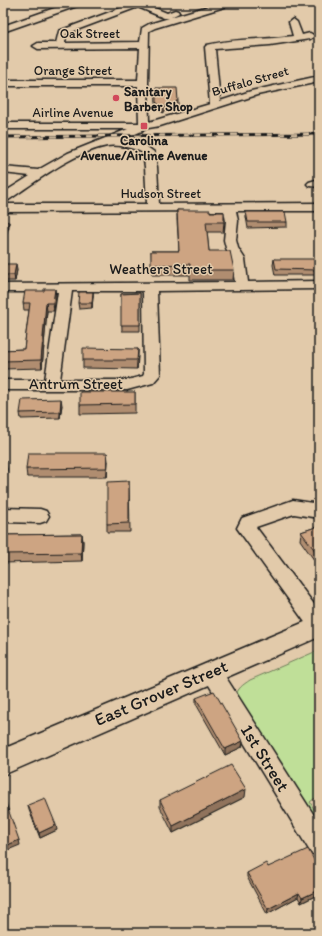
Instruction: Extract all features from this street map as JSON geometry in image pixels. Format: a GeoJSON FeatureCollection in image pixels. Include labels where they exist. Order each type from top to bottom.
{"type":"FeatureCollection","features":[{"type":"Feature","properties":{"kind":"main road","name":"East Grover Street"},"geometry":{"type":"LineString","coordinates":[[3,762],[211,671],[319,626]]}},
{"type":"Feature","properties":{"kind":"street"},"geometry":{"type":"LineString","coordinates":[[3,29],[77,3]]}},
{"type":"Feature","properties":{"kind":"street"},"geometry":{"type":"LineString","coordinates":[[152,3],[178,15]]}},
{"type":"Feature","properties":{"kind":"street"},"geometry":{"type":"LineString","coordinates":[[60,46],[62,34],[71,29],[140,4],[167,16],[178,15],[228,3]]}},
{"type":"Feature","properties":{"kind":"street"},"geometry":{"type":"LineString","coordinates":[[5,195],[72,155],[144,126],[144,33],[147,28],[178,15]]}},
{"type":"Feature","properties":{"kind":"street"},"geometry":{"type":"LineString","coordinates":[[293,22],[298,37]]}},
{"type":"Feature","properties":{"kind":"street"},"geometry":{"type":"LineString","coordinates":[[215,105],[210,47],[219,45],[270,42],[310,36]]}},
{"type":"Feature","properties":{"kind":"street","name":"Oak Street"},"geometry":{"type":"LineString","coordinates":[[38,46],[143,46]]}},
{"type":"Feature","properties":{"kind":"street","name":"Buffalo Street"},"geometry":{"type":"LineString","coordinates":[[144,126],[184,116],[254,93],[319,79]]}},
{"type":"Feature","properties":{"kind":"street","name":"Orange Street"},"geometry":{"type":"LineString","coordinates":[[3,84],[143,83]]}},
{"type":"Feature","properties":{"kind":"street","name":"Airline Avenue"},"geometry":{"type":"LineString","coordinates":[[3,126],[144,126]]}},
{"type":"Feature","properties":{"kind":"street"},"geometry":{"type":"LineString","coordinates":[[107,142],[139,146],[148,152],[151,167],[153,208]]}},
{"type":"Feature","properties":{"kind":"street"},"geometry":{"type":"LineString","coordinates":[[3,170],[24,171],[40,174]]}},
{"type":"Feature","properties":{"kind":"street"},"geometry":{"type":"LineString","coordinates":[[229,207],[232,221],[230,240],[232,248],[238,259],[242,286]]}},
{"type":"Feature","properties":{"kind":"street","name":"Hudson Street"},"geometry":{"type":"LineString","coordinates":[[3,208],[319,207]]}},
{"type":"Feature","properties":{"kind":"street","name":"Weathers Street"},"geometry":{"type":"LineString","coordinates":[[3,288],[319,285]]}},
{"type":"Feature","properties":{"kind":"street"},"geometry":{"type":"LineString","coordinates":[[52,384],[66,287]]}},
{"type":"Feature","properties":{"kind":"street","name":"Antrum Street"},"geometry":{"type":"LineString","coordinates":[[3,385],[127,385],[148,380],[152,374],[150,287]]}},
{"type":"Feature","properties":{"kind":"street"},"geometry":{"type":"LineString","coordinates":[[319,511],[293,507],[248,523],[246,528],[319,626]]}},
{"type":"Feature","properties":{"kind":"street"},"geometry":{"type":"LineString","coordinates":[[3,515],[40,516]]}},
{"type":"Feature","properties":{"kind":"street","name":"1st Street"},"geometry":{"type":"LineString","coordinates":[[211,671],[319,845]]}},
{"type":"Feature","properties":{"kind":"green space"},"geometry":{"type":"Polygon","coordinates":[[[319,650],[319,780],[316,782],[319,787],[319,795],[310,802],[319,818],[319,832],[236,697],[239,689],[250,680],[319,650]]]}},
{"type":"Feature","properties":{"kind":"building"},"geometry":{"type":"Polygon","coordinates":[[[156,88],[177,88],[178,101],[176,101],[176,104],[168,104],[163,108],[156,102],[156,88]]]}},
{"type":"Feature","properties":{"kind":"building"},"geometry":{"type":"Polygon","coordinates":[[[177,210],[210,210],[210,212],[224,212],[224,222],[206,222],[209,251],[230,251],[234,270],[190,270],[190,264],[151,265],[151,251],[179,251],[177,210]]]}},
{"type":"Feature","properties":{"kind":"building"},"geometry":{"type":"Polygon","coordinates":[[[246,212],[285,212],[287,222],[248,222],[246,212]]]}},
{"type":"Feature","properties":{"kind":"building"},"geometry":{"type":"Polygon","coordinates":[[[3,221],[9,222],[3,235],[3,221]]]}},
{"type":"Feature","properties":{"kind":"building"},"geometry":{"type":"Polygon","coordinates":[[[274,259],[314,259],[317,270],[276,269],[274,259]]]}},
{"type":"Feature","properties":{"kind":"building"},"geometry":{"type":"Polygon","coordinates":[[[3,264],[16,264],[14,275],[3,275],[3,264]]]}},
{"type":"Feature","properties":{"kind":"building"},"geometry":{"type":"Polygon","coordinates":[[[44,289],[55,289],[53,303],[46,303],[41,360],[3,361],[3,350],[24,349],[30,303],[23,303],[25,291],[44,291],[44,289]]]}},
{"type":"Feature","properties":{"kind":"building"},"geometry":{"type":"Polygon","coordinates":[[[79,292],[93,292],[92,303],[78,303],[79,292]]]}},
{"type":"Feature","properties":{"kind":"building"},"geometry":{"type":"Polygon","coordinates":[[[140,293],[140,325],[121,325],[121,294],[140,293]]]}},
{"type":"Feature","properties":{"kind":"building"},"geometry":{"type":"Polygon","coordinates":[[[83,348],[138,349],[137,360],[83,360],[83,348]]]}},
{"type":"Feature","properties":{"kind":"building"},"geometry":{"type":"Polygon","coordinates":[[[80,392],[135,392],[135,404],[80,405],[80,392]]]}},
{"type":"Feature","properties":{"kind":"building"},"geometry":{"type":"Polygon","coordinates":[[[61,399],[60,412],[20,413],[22,400],[61,399]]]}},
{"type":"Feature","properties":{"kind":"building"},"geometry":{"type":"Polygon","coordinates":[[[28,453],[107,453],[107,468],[26,469],[28,453]]]}},
{"type":"Feature","properties":{"kind":"building"},"geometry":{"type":"Polygon","coordinates":[[[3,461],[6,461],[4,476],[3,476],[3,461]]]}},
{"type":"Feature","properties":{"kind":"building"},"geometry":{"type":"Polygon","coordinates":[[[129,481],[129,523],[107,524],[107,482],[129,481]]]}},
{"type":"Feature","properties":{"kind":"building"},"geometry":{"type":"Polygon","coordinates":[[[319,526],[319,556],[301,532],[319,526]]]}},
{"type":"Feature","properties":{"kind":"building"},"geometry":{"type":"Polygon","coordinates":[[[82,534],[81,553],[3,554],[3,535],[82,534]]]}},
{"type":"Feature","properties":{"kind":"building"},"geometry":{"type":"Polygon","coordinates":[[[214,691],[243,741],[225,749],[196,698],[214,691]]]}},
{"type":"Feature","properties":{"kind":"building"},"geometry":{"type":"Polygon","coordinates":[[[231,765],[246,789],[173,826],[160,800],[231,765]]]}},
{"type":"Feature","properties":{"kind":"building"},"geometry":{"type":"Polygon","coordinates":[[[3,795],[19,840],[3,847],[3,795]]]}},
{"type":"Feature","properties":{"kind":"building"},"geometry":{"type":"Polygon","coordinates":[[[45,798],[56,825],[39,833],[28,805],[45,798]]]}},
{"type":"Feature","properties":{"kind":"building"},"geometry":{"type":"Polygon","coordinates":[[[308,849],[319,869],[319,890],[302,898],[299,893],[268,909],[247,873],[266,863],[268,867],[308,849]]]}},
{"type":"Feature","properties":{"kind":"railway"},"geometry":{"type":"LineString","coordinates":[[3,137],[319,134]]}},
{"type":"Feature","properties":{"kind":"place","name":"Sanitary Barber Shop"},"geometry":{"type":"Point","coordinates":[116,98]}},
{"type":"Feature","properties":{"kind":"place","name":"Carolina Avenue/Airline Avenue"},"geometry":{"type":"Point","coordinates":[144,126]}}]}
